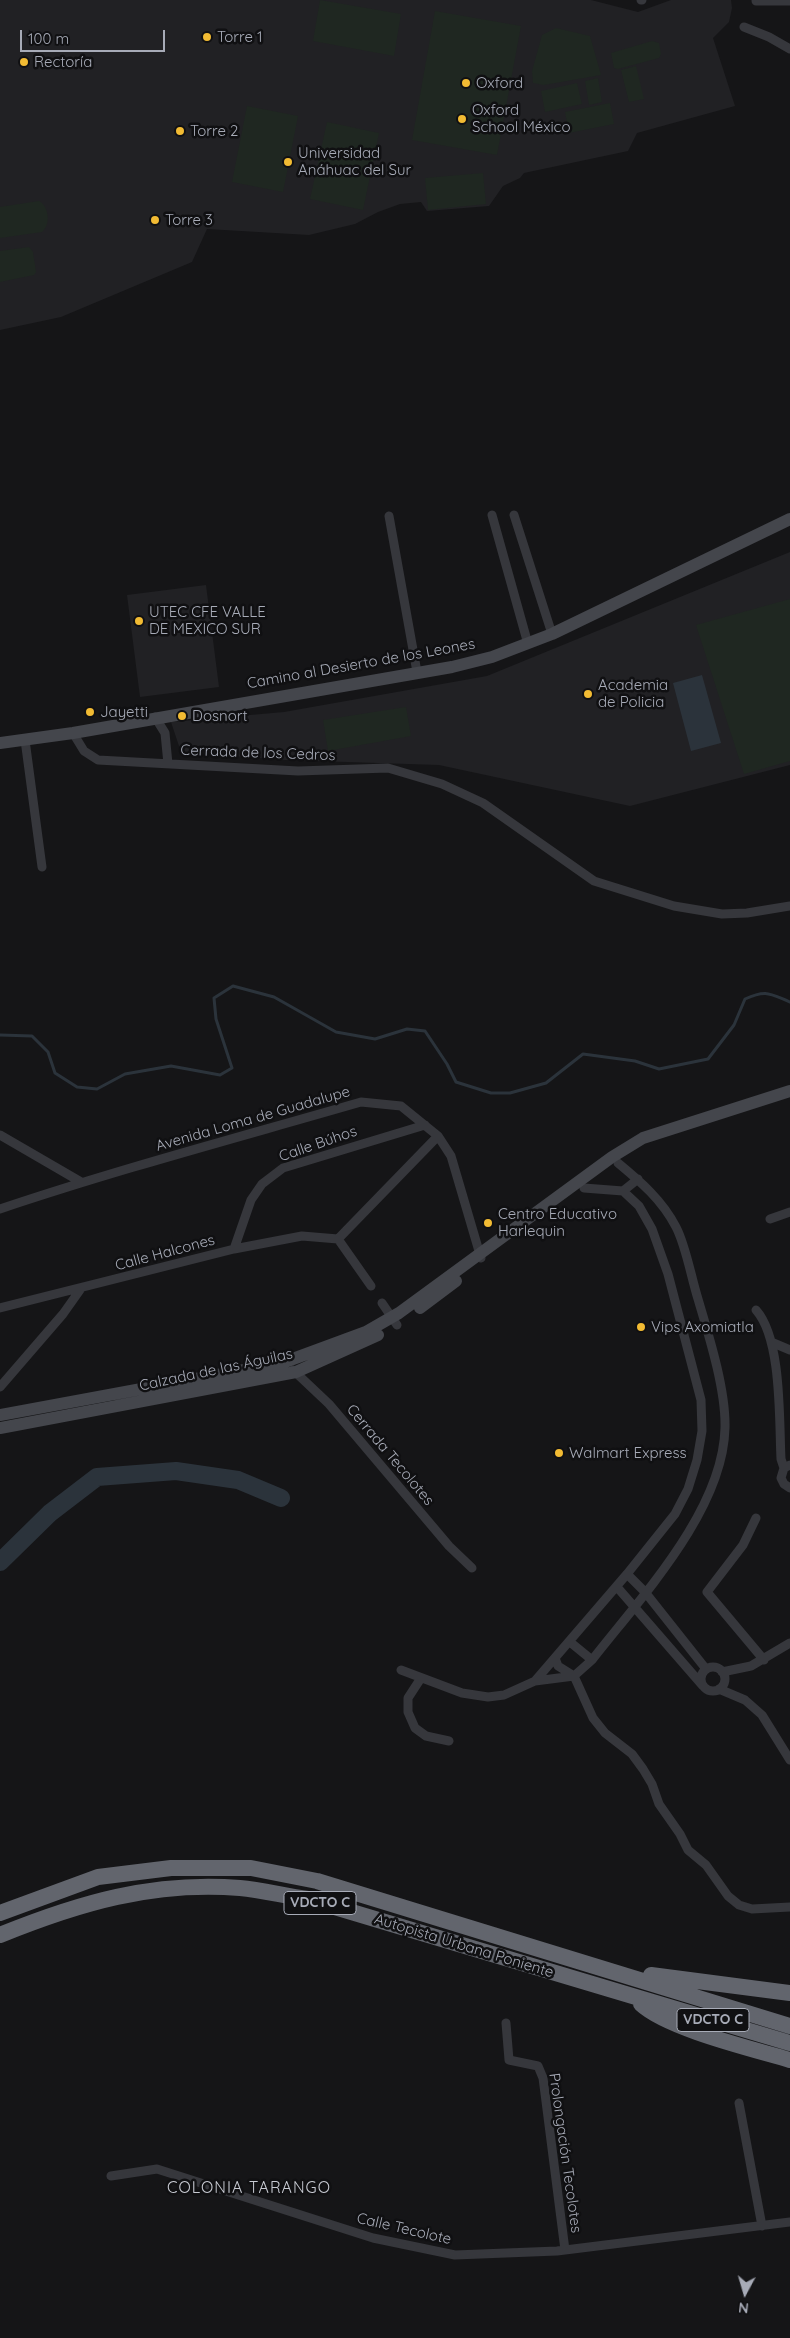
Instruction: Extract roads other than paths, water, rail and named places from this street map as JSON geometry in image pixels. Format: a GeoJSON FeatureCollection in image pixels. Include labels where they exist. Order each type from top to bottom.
{"type":"FeatureCollection","features":[{"type":"Feature","properties":{"kind":"highway","name":"Autopista Urbana Poniente"},"geometry":{"type":"LineString","coordinates":[[0,1914],[98,1877],[171,1868],[251,1868],[317,1881],[577,1962]]}},
{"type":"Feature","properties":{"kind":"highway","name":"Autopista Urbana Poniente"},"geometry":{"type":"LineString","coordinates":[[0,1935],[103,1898],[163,1888],[240,1888],[308,1899],[635,1997]]}},
{"type":"Feature","properties":{"kind":"highway"},"geometry":{"type":"LineString","coordinates":[[577,1962],[675,1980],[790,1993]]}},
{"type":"Feature","properties":{"kind":"highway","name":"VDCTO C"},"geometry":{"type":"LineString","coordinates":[[577,1962],[790,2026]]}},
{"type":"Feature","properties":{"kind":"highway"},"geometry":{"type":"LineString","coordinates":[[635,1997],[647,2010],[686,2027],[790,2060]]}},
{"type":"Feature","properties":{"kind":"highway","name":"VDCTO C"},"geometry":{"type":"LineString","coordinates":[[635,1997],[790,2043]]}},
{"type":"Feature","properties":{"kind":"main road","name":"Camino al Desierto de los Leones"},"geometry":{"type":"LineString","coordinates":[[0,743],[73,733],[155,717],[452,667],[492,657],[552,634],[790,519]]}},
{"type":"Feature","properties":{"kind":"main road","name":"Calzada de las Águilas"},"geometry":{"type":"LineString","coordinates":[[0,1428],[296,1372],[347,1351],[442,1293],[481,1257],[612,1157],[643,1138],[790,1091]]}},
{"type":"Feature","properties":{"kind":"main road","name":"Calzada de las Águilas"},"geometry":{"type":"LineString","coordinates":[[481,1257],[668,1131]]}},
{"type":"Feature","properties":{"kind":"main road","name":"Calzada de las Águilas"},"geometry":{"type":"LineString","coordinates":[[0,1415],[282,1363],[394,1322]]}},
{"type":"Feature","properties":{"kind":"street"},"geometry":{"type":"LineString","coordinates":[[756,1],[790,1]]}},
{"type":"Feature","properties":{"kind":"street"},"geometry":{"type":"LineString","coordinates":[[744,27],[790,48]]}},
{"type":"Feature","properties":{"kind":"street"},"geometry":{"type":"LineString","coordinates":[[492,515],[528,644]]}},
{"type":"Feature","properties":{"kind":"street"},"geometry":{"type":"LineString","coordinates":[[514,515],[552,634]]}},
{"type":"Feature","properties":{"kind":"street"},"geometry":{"type":"LineString","coordinates":[[389,516],[417,672]]}},
{"type":"Feature","properties":{"kind":"street","name":"Cerrada de los Cedros"},"geometry":{"type":"LineString","coordinates":[[155,717],[165,733],[168,764]]}},
{"type":"Feature","properties":{"kind":"street","name":"Cerrada de los Cedros"},"geometry":{"type":"LineString","coordinates":[[73,733],[84,751],[98,760],[298,771],[388,768],[442,784],[484,803],[594,881],[674,906],[722,914],[747,914],[790,906]]}},
{"type":"Feature","properties":{"kind":"street"},"geometry":{"type":"LineString","coordinates":[[26,740],[42,867]]}},
{"type":"Feature","properties":{"kind":"street","name":"Avenida Loma de Guadalupe"},"geometry":{"type":"LineString","coordinates":[[0,1209],[81,1182],[125,1171],[361,1102],[401,1106],[438,1136],[451,1156],[481,1257]]}},
{"type":"Feature","properties":{"kind":"street","name":"Calle Búhos"},"geometry":{"type":"LineString","coordinates":[[234,1249],[251,1200],[262,1184],[283,1168],[425,1125]]}},
{"type":"Feature","properties":{"kind":"street"},"geometry":{"type":"LineString","coordinates":[[0,1135],[81,1182]]}},
{"type":"Feature","properties":{"kind":"street"},"geometry":{"type":"LineString","coordinates":[[371,1286],[338,1239],[438,1136]]}},
{"type":"Feature","properties":{"kind":"street"},"geometry":{"type":"LineString","coordinates":[[400,1670],[462,1693],[488,1697],[504,1695],[535,1680],[574,1676],[592,1660],[645,1592],[689,1532],[706,1503],[720,1462],[725,1428],[722,1393],[700,1307],[677,1228],[658,1199],[618,1163]]}},
{"type":"Feature","properties":{"kind":"street"},"geometry":{"type":"LineString","coordinates":[[623,1191],[638,1179]]}},
{"type":"Feature","properties":{"kind":"street"},"geometry":{"type":"LineString","coordinates":[[535,1680],[570,1642],[675,1514],[684,1497],[698,1460],[702,1431],[701,1400],[668,1274],[652,1229],[639,1206],[623,1191],[584,1188]]}},
{"type":"Feature","properties":{"kind":"street"},"geometry":{"type":"LineString","coordinates":[[770,1219],[790,1212]]}},
{"type":"Feature","properties":{"kind":"street","name":"Calle Halcones"},"geometry":{"type":"LineString","coordinates":[[0,1308],[80,1290],[234,1249],[302,1236],[338,1239]]}},
{"type":"Feature","properties":{"kind":"street"},"geometry":{"type":"LineString","coordinates":[[0,1387],[80,1290]]}},
{"type":"Feature","properties":{"kind":"street"},"geometry":{"type":"LineString","coordinates":[[382,1302],[394,1322]]}},
{"type":"Feature","properties":{"kind":"street"},"geometry":{"type":"LineString","coordinates":[[756,1310],[761,1316],[772,1342],[778,1395],[781,1459],[787,1466],[781,1478],[784,1484],[790,1488]]}},
{"type":"Feature","properties":{"kind":"street"},"geometry":{"type":"LineString","coordinates":[[772,1342],[790,1350]]}},
{"type":"Feature","properties":{"kind":"street","name":"Cerrada Tecolotes"},"geometry":{"type":"LineString","coordinates":[[282,1363],[296,1372],[329,1404],[449,1546],[472,1568]]}},
{"type":"Feature","properties":{"kind":"street"},"geometry":{"type":"LineString","coordinates":[[756,1518],[743,1545],[707,1592],[764,1660]]}},
{"type":"Feature","properties":{"kind":"street"},"geometry":{"type":"LineString","coordinates":[[627,1574],[657,1606],[706,1669]]}},
{"type":"Feature","properties":{"kind":"street"},"geometry":{"type":"LineString","coordinates":[[617,1586],[645,1616],[703,1686],[710,1690],[719,1689],[745,1700],[762,1714],[790,1760]]}},
{"type":"Feature","properties":{"kind":"street"},"geometry":{"type":"LineString","coordinates":[[645,1616],[657,1606]]}},
{"type":"Feature","properties":{"kind":"street"},"geometry":{"type":"LineString","coordinates":[[570,1642],[592,1660]]}},
{"type":"Feature","properties":{"kind":"street"},"geometry":{"type":"LineString","coordinates":[[722,1672],[751,1666],[790,1643]]}},
{"type":"Feature","properties":{"kind":"street"},"geometry":{"type":"LineString","coordinates":[[555,1658],[558,1666],[574,1676],[593,1718],[605,1733],[632,1754],[652,1784],[659,1804],[680,1834],[688,1850],[706,1865],[728,1896],[739,1905],[752,1909],[790,1907]]}},
{"type":"Feature","properties":{"kind":"street"},"geometry":{"type":"LineString","coordinates":[[703,1686],[701,1676],[706,1669],[716,1667],[722,1672],[725,1679],[719,1689]]}},
{"type":"Feature","properties":{"kind":"street"},"geometry":{"type":"LineString","coordinates":[[421,1678],[408,1698],[408,1712],[415,1728],[426,1736],[448,1741]]}},
{"type":"Feature","properties":{"kind":"street","name":"Prolongación Tecolotes"},"geometry":{"type":"LineString","coordinates":[[506,2024],[509,2060],[538,2066],[543,2078],[565,2250]]}},
{"type":"Feature","properties":{"kind":"street"},"geometry":{"type":"LineString","coordinates":[[739,2103],[762,2226]]}},
{"type":"Feature","properties":{"kind":"street","name":"Calle Tecolote"},"geometry":{"type":"LineString","coordinates":[[111,2176],[157,2169],[373,2238],[455,2255],[565,2250],[790,2222]]}},
{"type":"Feature","properties":{"kind":"waterway"},"geometry":{"type":"LineString","coordinates":[[0,1035],[32,1036],[48,1052],[55,1073],[77,1087],[97,1089],[125,1074],[171,1066],[220,1075],[232,1068],[216,1019],[214,998],[233,986],[274,997],[336,1032],[375,1039],[407,1029],[425,1031],[447,1064],[456,1082],[491,1093],[510,1093],[546,1083],[583,1054],[635,1061],[659,1069],[708,1059],[734,1025],[745,999],[764,993],[790,1002]]}},
{"type":"Feature","properties":{"kind":"waterway"},"geometry":{"type":"LineString","coordinates":[[0,1562],[50,1513],[97,1477],[176,1471],[238,1480],[281,1498]]}},
{"type":"Feature","properties":{"kind":"place","name":"Torre 1"},"geometry":{"type":"Point","coordinates":[207,37]}},
{"type":"Feature","properties":{"kind":"place","name":"Rectoría"},"geometry":{"type":"Point","coordinates":[24,62]}},
{"type":"Feature","properties":{"kind":"place","name":"Oxford"},"geometry":{"type":"Point","coordinates":[466,83]}},
{"type":"Feature","properties":{"kind":"place","name":"Oxford School México"},"geometry":{"type":"Point","coordinates":[462,119]}},
{"type":"Feature","properties":{"kind":"place","name":"Torre 2"},"geometry":{"type":"Point","coordinates":[180,131]}},
{"type":"Feature","properties":{"kind":"place","name":"Universidad Anáhuac del Sur"},"geometry":{"type":"Point","coordinates":[288,162]}},
{"type":"Feature","properties":{"kind":"place","name":"Torre 3"},"geometry":{"type":"Point","coordinates":[155,220]}},
{"type":"Feature","properties":{"kind":"place","name":"UTEC CFE VALLE DE MEXICO SUR"},"geometry":{"type":"Point","coordinates":[139,621]}},
{"type":"Feature","properties":{"kind":"place","name":"Academia de Policia"},"geometry":{"type":"Point","coordinates":[588,694]}},
{"type":"Feature","properties":{"kind":"place","name":"Jayetti"},"geometry":{"type":"Point","coordinates":[90,712]}},
{"type":"Feature","properties":{"kind":"place","name":"Dosnort"},"geometry":{"type":"Point","coordinates":[182,716]}},
{"type":"Feature","properties":{"kind":"place","name":"Centro Educativo Harlequin"},"geometry":{"type":"Point","coordinates":[488,1223]}},
{"type":"Feature","properties":{"kind":"place","name":"Vips Axomiatla"},"geometry":{"type":"Point","coordinates":[641,1327]}},
{"type":"Feature","properties":{"kind":"place","name":"Walmart Express"},"geometry":{"type":"Point","coordinates":[559,1453]}},
{"type":"Feature","properties":{"kind":"district","name":"COLONIA TARANGO"},"geometry":{"type":"Point","coordinates":[249,2188]}}]}
